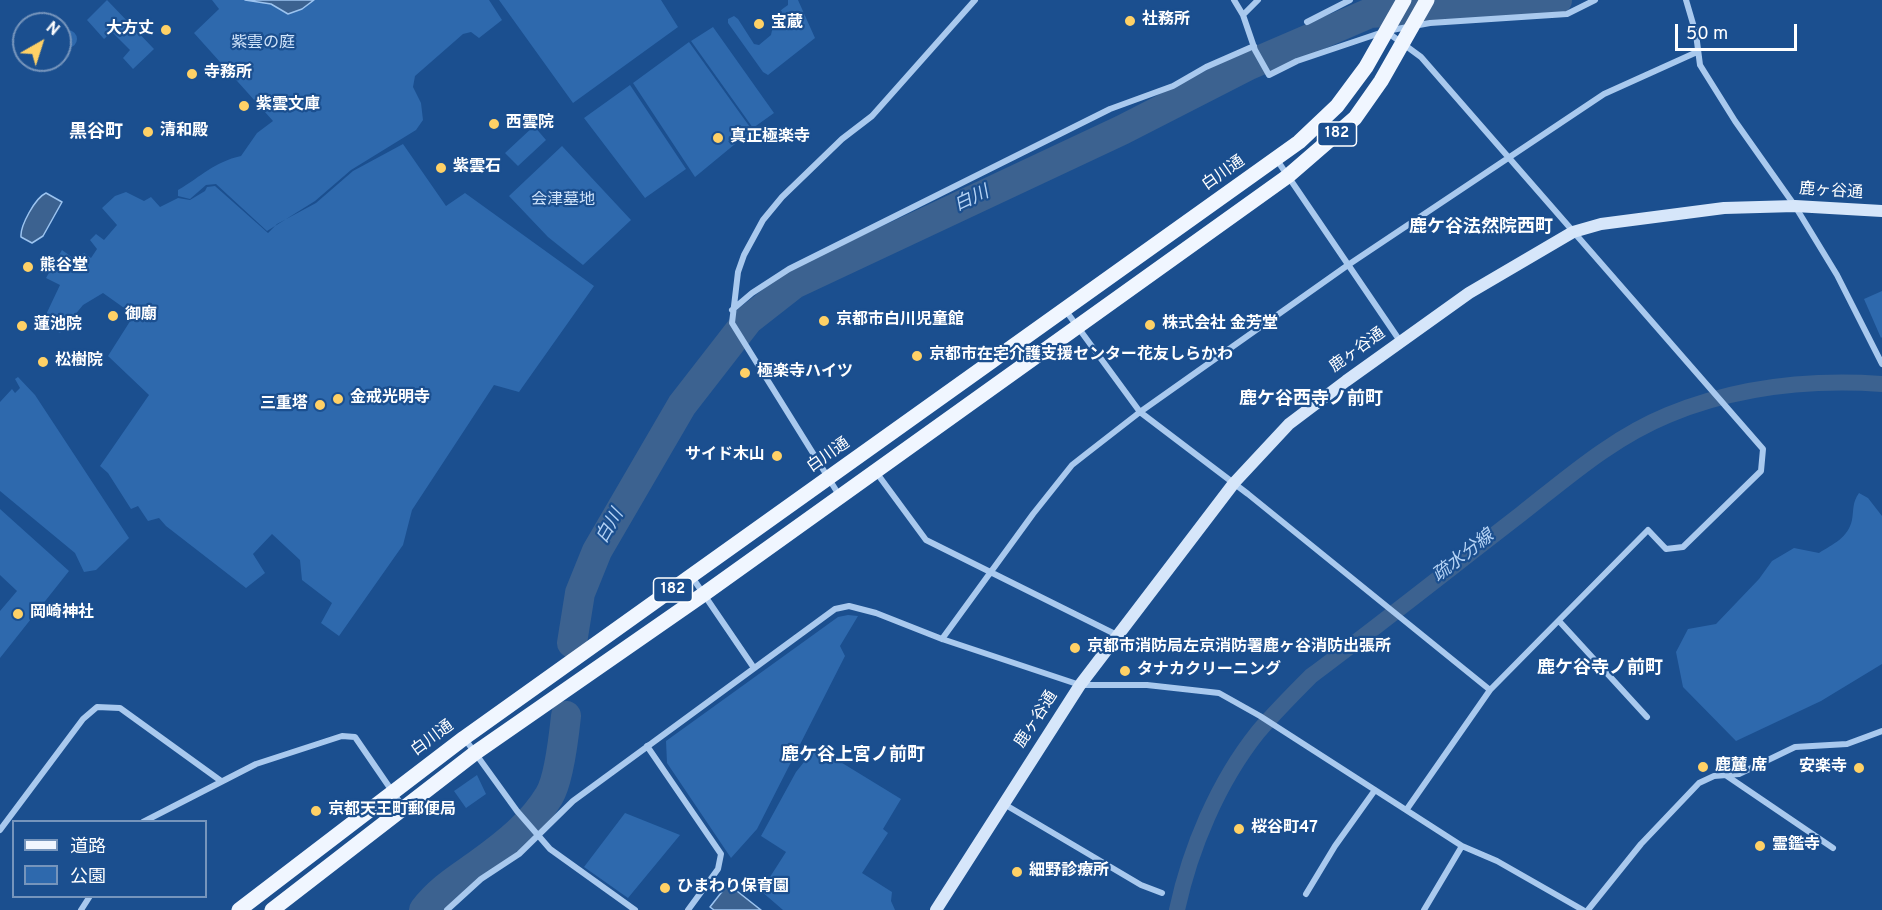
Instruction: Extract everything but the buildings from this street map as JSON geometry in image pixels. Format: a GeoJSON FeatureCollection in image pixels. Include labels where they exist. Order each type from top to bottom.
{"type":"FeatureCollection","features":[{"type":"Feature","properties":{"kind":"main road","name":"白川通"},"geometry":{"type":"LineString","coordinates":[[239,910],[464,738],[1299,142],[1337,105],[1366,67],[1404,0]]}},
{"type":"Feature","properties":{"kind":"main road","name":"182"},"geometry":{"type":"LineString","coordinates":[[272,910],[475,753],[704,594],[839,495],[1288,176],[1354,118],[1381,81],[1427,0]]}},
{"type":"Feature","properties":{"kind":"street"},"geometry":{"type":"LineString","coordinates":[[839,495],[732,323],[734,289],[741,264],[763,220],[782,197],[842,139],[872,116],[975,0]]}},
{"type":"Feature","properties":{"kind":"street"},"geometry":{"type":"LineString","coordinates":[[1234,0],[1243,15],[1254,48],[1269,75],[1307,57],[1389,27],[1414,23],[1567,14],[1595,0]]}},
{"type":"Feature","properties":{"kind":"street"},"geometry":{"type":"LineString","coordinates":[[1243,15],[1258,0]]}},
{"type":"Feature","properties":{"kind":"street"},"geometry":{"type":"LineString","coordinates":[[1307,22],[1350,0]]}},
{"type":"Feature","properties":{"kind":"street"},"geometry":{"type":"LineString","coordinates":[[1686,0],[1696,34],[1700,65],[1735,121],[1795,206],[1838,275],[1882,364]]}},
{"type":"Feature","properties":{"kind":"street"},"geometry":{"type":"LineString","coordinates":[[1389,27],[1402,43],[1421,57],[1763,449],[1761,471],[1683,547],[1666,549],[1648,530],[1490,690],[1407,809]]}},
{"type":"Feature","properties":{"kind":"street"},"geometry":{"type":"LineString","coordinates":[[732,309],[778,275],[825,250],[1110,110],[1173,86],[1206,67],[1254,48]]}},
{"type":"Feature","properties":{"kind":"street"},"geometry":{"type":"LineString","coordinates":[[942,639],[988,573],[1072,465],[1140,412],[1348,265],[1604,94],[1697,52]]}},
{"type":"Feature","properties":{"kind":"street"},"geometry":{"type":"LineString","coordinates":[[1276,159],[1400,341]]}},
{"type":"Feature","properties":{"kind":"street","name":"鹿ヶ谷通"},"geometry":{"type":"LineString","coordinates":[[936,910],[1080,685],[1234,483],[1289,424],[1400,341],[1469,293],[1573,232],[1600,224],[1724,208],[1795,206],[1882,211]]}},
{"type":"Feature","properties":{"kind":"street"},"geometry":{"type":"LineString","coordinates":[[1066,310],[1140,412],[1234,483],[1490,690]]}},
{"type":"Feature","properties":{"kind":"street"},"geometry":{"type":"LineString","coordinates":[[875,470],[926,540],[988,573],[1118,635]]}},
{"type":"Feature","properties":{"kind":"street"},"geometry":{"type":"LineString","coordinates":[[692,576],[754,668]]}},
{"type":"Feature","properties":{"kind":"street"},"geometry":{"type":"LineString","coordinates":[[447,910],[481,879],[519,854],[573,801],[835,609],[849,606],[876,613],[942,639],[1080,685],[1205,690],[1231,699],[1462,846],[1497,861],[1583,910]]}},
{"type":"Feature","properties":{"kind":"street"},"geometry":{"type":"LineString","coordinates":[[1559,621],[1647,717]]}},
{"type":"Feature","properties":{"kind":"street"},"geometry":{"type":"LineString","coordinates":[[0,830],[83,719],[97,707],[120,708],[221,781]]}},
{"type":"Feature","properties":{"kind":"street"},"geometry":{"type":"LineString","coordinates":[[1588,910],[1641,844],[1699,783],[1714,776],[1739,774],[1795,747],[1846,744],[1882,730]]}},
{"type":"Feature","properties":{"kind":"street"},"geometry":{"type":"LineString","coordinates":[[147,820],[256,764],[342,736],[355,737],[403,808]]}},
{"type":"Feature","properties":{"kind":"street"},"geometry":{"type":"LineString","coordinates":[[464,738],[538,837],[550,849],[635,910]]}},
{"type":"Feature","properties":{"kind":"street"},"geometry":{"type":"LineString","coordinates":[[647,746],[721,854],[718,869],[688,910]]}},
{"type":"Feature","properties":{"kind":"street"},"geometry":{"type":"LineString","coordinates":[[1727,775],[1833,848]]}},
{"type":"Feature","properties":{"kind":"street"},"geometry":{"type":"LineString","coordinates":[[1306,894],[1375,790]]}},
{"type":"Feature","properties":{"kind":"street"},"geometry":{"type":"LineString","coordinates":[[1003,804],[1141,885],[1162,893]]}},
{"type":"Feature","properties":{"kind":"street"},"geometry":{"type":"LineString","coordinates":[[1424,910],[1462,846]]}},
{"type":"Feature","properties":{"kind":"green space"},"geometry":{"type":"Polygon","coordinates":[[[107,0],[154,49],[133,69],[123,58],[130,50],[112,32],[104,39],[87,20],[107,0]]]}},
{"type":"Feature","properties":{"kind":"green space","name":"紫雲の庭"},"geometry":{"type":"Polygon","coordinates":[[[212,0],[489,0],[502,20],[479,38],[471,32],[463,34],[415,76],[413,87],[421,103],[423,120],[416,130],[351,170],[315,201],[267,231],[216,184],[206,185],[190,199],[178,196],[178,190],[208,170],[241,156],[257,133],[273,121],[194,33],[219,9],[212,0]]]}},
{"type":"Feature","properties":{"kind":"green space"},"geometry":{"type":"Polygon","coordinates":[[[499,0],[661,0],[678,27],[573,103],[499,0]]]}},
{"type":"Feature","properties":{"kind":"green space"},"geometry":{"type":"Polygon","coordinates":[[[788,0],[798,0],[815,38],[768,75],[763,72],[728,23],[728,19],[734,16],[738,19],[754,44],[759,45],[771,35],[776,18],[780,11],[788,5],[788,0]]]}},
{"type":"Feature","properties":{"kind":"green space"},"geometry":{"type":"Polygon","coordinates":[[[713,27],[774,113],[753,128],[691,41],[713,27]]]}},
{"type":"Feature","properties":{"kind":"green space"},"geometry":{"type":"Polygon","coordinates":[[[72,32],[76,36],[76,42],[72,46],[72,32]]]}},
{"type":"Feature","properties":{"kind":"green space"},"geometry":{"type":"Polygon","coordinates":[[[689,42],[752,130],[695,177],[633,83],[689,42]]]}},
{"type":"Feature","properties":{"kind":"green space"},"geometry":{"type":"Polygon","coordinates":[[[630,85],[686,169],[645,198],[584,118],[630,85]]]}},
{"type":"Feature","properties":{"kind":"green space"},"geometry":{"type":"Polygon","coordinates":[[[534,126],[546,140],[518,166],[505,153],[534,126]]]}},
{"type":"Feature","properties":{"kind":"green space"},"geometry":{"type":"Polygon","coordinates":[[[403,144],[446,206],[465,193],[594,286],[519,392],[494,385],[412,510],[403,545],[339,636],[321,623],[332,603],[302,580],[300,560],[272,534],[253,554],[265,573],[246,588],[166,526],[159,518],[148,521],[138,506],[131,509],[108,473],[100,466],[149,395],[108,356],[134,315],[103,293],[83,305],[60,333],[42,323],[60,285],[46,278],[62,250],[77,261],[84,253],[91,258],[97,249],[90,240],[96,234],[104,240],[117,225],[102,208],[115,196],[126,192],[144,201],[151,197],[160,207],[178,198],[190,200],[205,191],[207,187],[215,186],[268,233],[277,224],[316,203],[353,171],[403,144]]]}},
{"type":"Feature","properties":{"kind":"green space","name":"会津墓地"},"geometry":{"type":"Polygon","coordinates":[[[562,146],[631,220],[583,265],[548,237],[509,196],[562,146]]]}},
{"type":"Feature","properties":{"kind":"green space"},"geometry":{"type":"Polygon","coordinates":[[[1882,291],[1882,337],[1881,338],[1864,299],[1882,291]]]}},
{"type":"Feature","properties":{"kind":"green space"},"geometry":{"type":"Polygon","coordinates":[[[18,377],[35,395],[129,538],[96,570],[84,572],[75,553],[0,491],[0,402],[12,389],[15,393],[20,388],[15,379],[18,377]]]}},
{"type":"Feature","properties":{"kind":"green space"},"geometry":{"type":"Polygon","coordinates":[[[1859,493],[1868,498],[1882,516],[1882,664],[1821,701],[1736,741],[1683,687],[1676,652],[1688,629],[1716,624],[1759,579],[1772,561],[1794,548],[1819,553],[1839,540],[1850,526],[1854,503],[1859,493]]]}},
{"type":"Feature","properties":{"kind":"green space","name":"岡崎神社"},"geometry":{"type":"Polygon","coordinates":[[[0,509],[69,571],[0,658],[0,611],[17,591],[0,575],[0,509]]]}},
{"type":"Feature","properties":{"kind":"green space"},"geometry":{"type":"Polygon","coordinates":[[[858,616],[840,646],[845,656],[757,829],[731,858],[667,763],[666,741],[838,617],[858,616]]]}},
{"type":"Feature","properties":{"kind":"green space"},"geometry":{"type":"Polygon","coordinates":[[[816,747],[901,799],[883,829],[888,833],[862,873],[892,892],[891,901],[895,910],[783,910],[761,891],[786,852],[761,836],[796,772],[816,747]]]}},
{"type":"Feature","properties":{"kind":"green space"},"geometry":{"type":"Polygon","coordinates":[[[477,775],[486,794],[466,808],[454,791],[477,775]]]}},
{"type":"Feature","properties":{"kind":"green space"},"geometry":{"type":"Polygon","coordinates":[[[625,813],[680,835],[628,898],[584,867],[625,813]]]}},
{"type":"Feature","properties":{"kind":"shaded area"},"geometry":{"type":"Polygon","coordinates":[[[245,0],[314,0],[302,9],[288,14],[271,4],[245,0]]]}},
{"type":"Feature","properties":{"kind":"shaded area"},"geometry":{"type":"Polygon","coordinates":[[[46,193],[62,202],[43,236],[32,243],[21,237],[21,232],[33,206],[46,193]]]}},
{"type":"Feature","properties":{"kind":"shaded area"},"geometry":{"type":"Polygon","coordinates":[[[728,884],[761,910],[714,910],[710,907],[728,884]]]}},
{"type":"Feature","properties":{"kind":"waterway","name":"白川"},"geometry":{"type":"LineString","coordinates":[[572,643],[580,593],[597,551],[682,405],[748,320],[794,284],[1122,130],[1249,65],[1370,13],[1557,0]]}},
{"type":"Feature","properties":{"kind":"waterway","name":"疏水分線"},"geometry":{"type":"LineString","coordinates":[[1177,910],[1198,840],[1218,794],[1230,772],[1271,717],[1311,676],[1591,460],[1647,424],[1694,405],[1720,398],[1800,384],[1882,384]]}},
{"type":"Feature","properties":{"kind":"waterway","name":"白川"},"geometry":{"type":"LineString","coordinates":[[424,910],[443,890],[518,833],[542,806],[553,789],[556,779],[566,716]]}},
{"type":"Feature","properties":{"kind":"place","name":"社務所"},"geometry":{"type":"Point","coordinates":[1130,21]}},
{"type":"Feature","properties":{"kind":"place","name":"宝蔵"},"geometry":{"type":"Point","coordinates":[759,24]}},
{"type":"Feature","properties":{"kind":"place","name":"大方丈"},"geometry":{"type":"Point","coordinates":[166,30]}},
{"type":"Feature","properties":{"kind":"place","name":"寺務所"},"geometry":{"type":"Point","coordinates":[192,74]}},
{"type":"Feature","properties":{"kind":"place","name":"紫雲文庫"},"geometry":{"type":"Point","coordinates":[244,106]}},
{"type":"Feature","properties":{"kind":"place","name":"西雲院"},"geometry":{"type":"Point","coordinates":[494,124]}},
{"type":"Feature","properties":{"kind":"place","name":"清和殿"},"geometry":{"type":"Point","coordinates":[148,132]}},
{"type":"Feature","properties":{"kind":"place","name":"真正極楽寺"},"geometry":{"type":"Point","coordinates":[718,138]}},
{"type":"Feature","properties":{"kind":"place","name":"紫雲石"},"geometry":{"type":"Point","coordinates":[441,168]}},
{"type":"Feature","properties":{"kind":"place","name":"熊谷堂"},"geometry":{"type":"Point","coordinates":[28,267]}},
{"type":"Feature","properties":{"kind":"place","name":"御廟"},"geometry":{"type":"Point","coordinates":[113,316]}},
{"type":"Feature","properties":{"kind":"place","name":"京都市白川児童館"},"geometry":{"type":"Point","coordinates":[824,321]}},
{"type":"Feature","properties":{"kind":"place","name":"株式会社 金芳堂"},"geometry":{"type":"Point","coordinates":[1150,325]}},
{"type":"Feature","properties":{"kind":"place","name":"蓮池院"},"geometry":{"type":"Point","coordinates":[22,326]}},
{"type":"Feature","properties":{"kind":"place","name":"京都市在宅介護支援センター花友しらかわ"},"geometry":{"type":"Point","coordinates":[917,356]}},
{"type":"Feature","properties":{"kind":"place","name":"松樹院"},"geometry":{"type":"Point","coordinates":[43,362]}},
{"type":"Feature","properties":{"kind":"place","name":"極楽寺ハイツ"},"geometry":{"type":"Point","coordinates":[745,373]}},
{"type":"Feature","properties":{"kind":"place","name":"金戒光明寺"},"geometry":{"type":"Point","coordinates":[338,399]}},
{"type":"Feature","properties":{"kind":"place","name":"三重塔"},"geometry":{"type":"Point","coordinates":[320,405]}},
{"type":"Feature","properties":{"kind":"place","name":"サイド木山"},"geometry":{"type":"Point","coordinates":[777,456]}},
{"type":"Feature","properties":{"kind":"place","name":"岡崎神社"},"geometry":{"type":"Point","coordinates":[18,614]}},
{"type":"Feature","properties":{"kind":"place","name":"京都市消防局左京消防署鹿ヶ谷消防出張所"},"geometry":{"type":"Point","coordinates":[1075,648]}},
{"type":"Feature","properties":{"kind":"place","name":"タナカクリーニング"},"geometry":{"type":"Point","coordinates":[1125,671]}},
{"type":"Feature","properties":{"kind":"place","name":"鹿麓 席"},"geometry":{"type":"Point","coordinates":[1703,767]}},
{"type":"Feature","properties":{"kind":"place","name":"安楽寺"},"geometry":{"type":"Point","coordinates":[1859,768]}},
{"type":"Feature","properties":{"kind":"place","name":"京都天王町郵便局"},"geometry":{"type":"Point","coordinates":[316,811]}},
{"type":"Feature","properties":{"kind":"place","name":"桜谷町47"},"geometry":{"type":"Point","coordinates":[1239,829]}},
{"type":"Feature","properties":{"kind":"place","name":"霊鑑寺"},"geometry":{"type":"Point","coordinates":[1760,846]}},
{"type":"Feature","properties":{"kind":"place","name":"細野診療所"},"geometry":{"type":"Point","coordinates":[1017,872]}},
{"type":"Feature","properties":{"kind":"place","name":"ひまわり保育園"},"geometry":{"type":"Point","coordinates":[665,888]}},
{"type":"Feature","properties":{"kind":"district","name":"黒谷町"},"geometry":{"type":"Point","coordinates":[96,133]}},
{"type":"Feature","properties":{"kind":"district","name":"鹿ケ谷法然院西町"},"geometry":{"type":"Point","coordinates":[1481,228]}},
{"type":"Feature","properties":{"kind":"district","name":"鹿ケ谷西寺ノ前町"},"geometry":{"type":"Point","coordinates":[1311,400]}},
{"type":"Feature","properties":{"kind":"district","name":"鹿ケ谷寺ノ前町"},"geometry":{"type":"Point","coordinates":[1600,669]}},
{"type":"Feature","properties":{"kind":"district","name":"鹿ケ谷上宮ノ前町"},"geometry":{"type":"Point","coordinates":[853,756]}}]}
